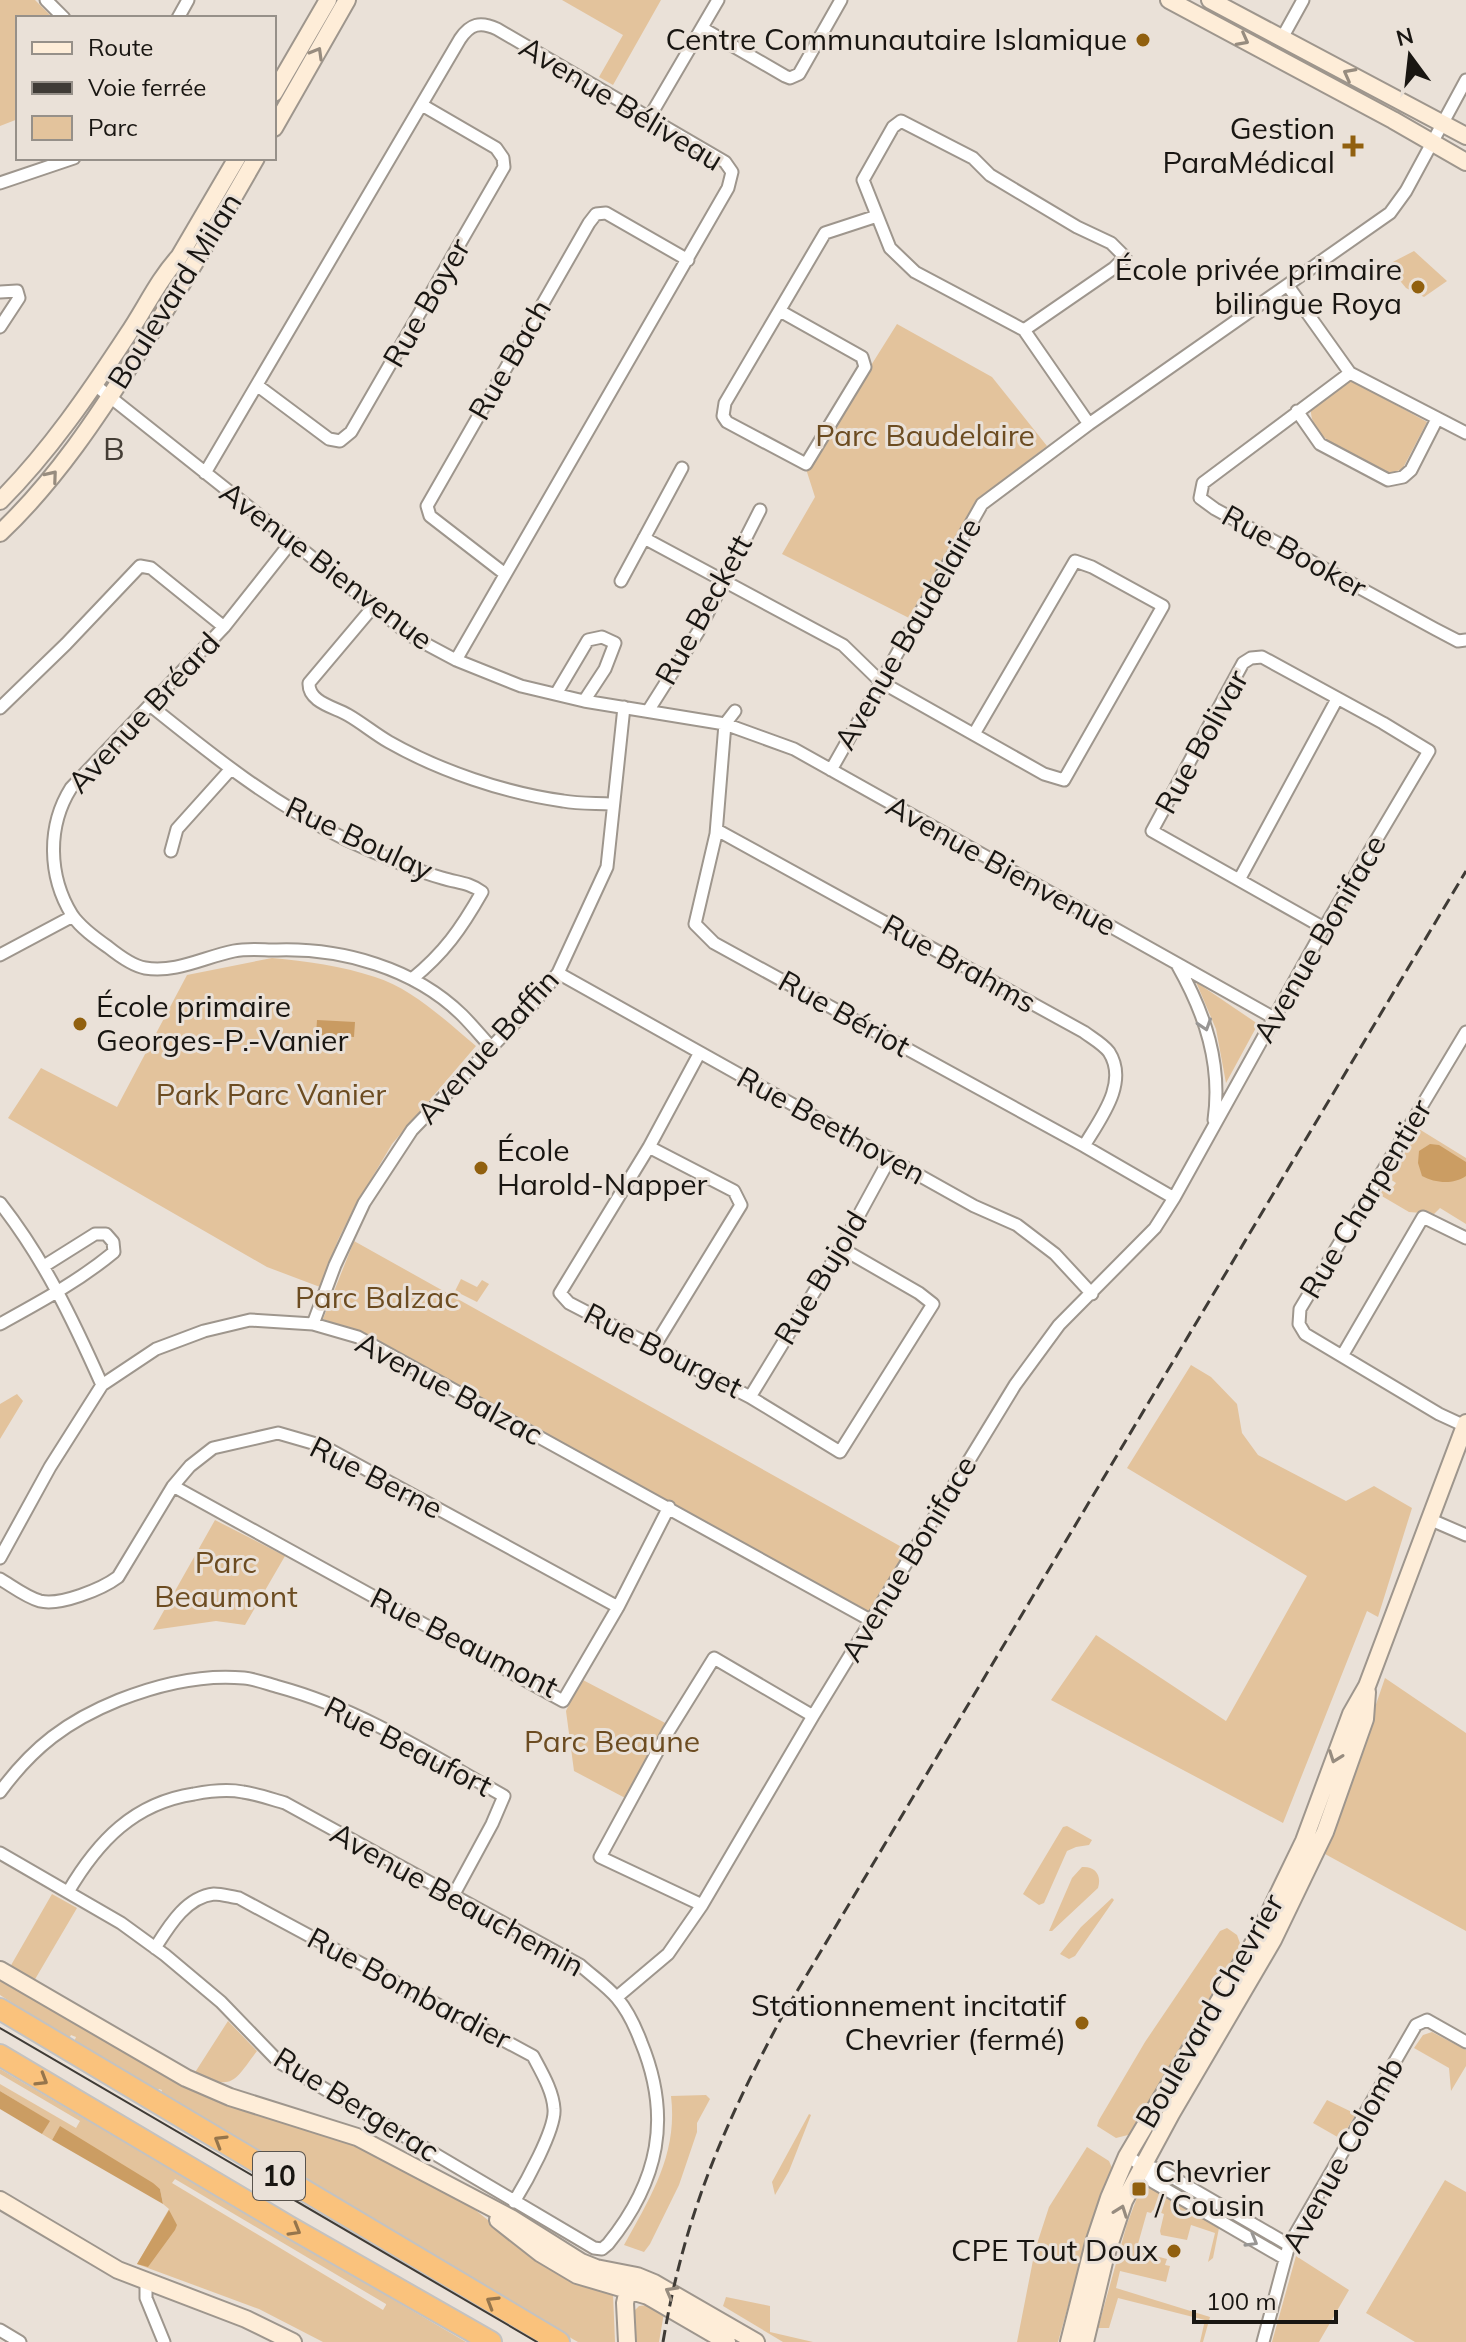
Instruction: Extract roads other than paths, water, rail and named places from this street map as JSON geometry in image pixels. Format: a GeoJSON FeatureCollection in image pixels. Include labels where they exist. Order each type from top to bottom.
{"type":"FeatureCollection","features":[{"type":"Feature","properties":{"kind":"highway","name":"10"},"geometry":{"type":"LineString","coordinates":[[0,2009],[559,2342]]}},
{"type":"Feature","properties":{"kind":"highway","name":"10"},"geometry":{"type":"LineString","coordinates":[[0,2055],[491,2342]]}},
{"type":"Feature","properties":{"kind":"main road"},"geometry":{"type":"LineString","coordinates":[[276,90],[328,0]]}},
{"type":"Feature","properties":{"kind":"main road"},"geometry":{"type":"LineString","coordinates":[[276,124],[347,0]]}},
{"type":"Feature","properties":{"kind":"main road"},"geometry":{"type":"LineString","coordinates":[[1169,0],[1419,133],[1466,162]]}},
{"type":"Feature","properties":{"kind":"main road"},"geometry":{"type":"LineString","coordinates":[[1210,0],[1466,136]]}},
{"type":"Feature","properties":{"kind":"main road","name":"Boulevard Milan"},"geometry":{"type":"LineString","coordinates":[[0,501],[95,385],[167,270],[179,257],[236,160]]}},
{"type":"Feature","properties":{"kind":"main road","name":"Boulevard Milan"},"geometry":{"type":"LineString","coordinates":[[0,533],[74,451],[201,255],[255,160]]}},
{"type":"Feature","properties":{"kind":"main road","name":"Boulevard Chevrier"},"geometry":{"type":"LineString","coordinates":[[1069,2342],[1094,2243],[1127,2156],[1263,1925],[1304,1841],[1351,1714],[1367,1686],[1466,1424]]}},
{"type":"Feature","properties":{"kind":"main road","name":"Boulevard Chevrier"},"geometry":{"type":"LineString","coordinates":[[1085,2342],[1105,2258],[1124,2201],[1273,1940],[1325,1832],[1365,1719],[1367,1686]]}},
{"type":"Feature","properties":{"kind":"main road"},"geometry":{"type":"LineString","coordinates":[[0,1970],[186,2078],[230,2097],[357,2137],[511,2218],[586,2264],[630,2282],[662,2287],[702,2328],[727,2342]]}},
{"type":"Feature","properties":{"kind":"main road"},"geometry":{"type":"LineString","coordinates":[[0,2200],[118,2270],[246,2319],[293,2342]]}},
{"type":"Feature","properties":{"kind":"main road"},"geometry":{"type":"LineString","coordinates":[[627,2342],[625,2308],[630,2282]]}},
{"type":"Feature","properties":{"kind":"main road"},"geometry":{"type":"LineString","coordinates":[[702,2328],[756,2342]]}},
{"type":"Feature","properties":{"kind":"street"},"geometry":{"type":"LineString","coordinates":[[46,0],[62,16]]}},
{"type":"Feature","properties":{"kind":"street"},"geometry":{"type":"LineString","coordinates":[[649,118],[718,0]]}},
{"type":"Feature","properties":{"kind":"street"},"geometry":{"type":"LineString","coordinates":[[702,28],[785,76],[793,77],[799,74],[841,0]]}},
{"type":"Feature","properties":{"kind":"street"},"geometry":{"type":"LineString","coordinates":[[1282,38],[1303,0]]}},
{"type":"Feature","properties":{"kind":"street","name":"Avenue Béliveau"},"geometry":{"type":"LineString","coordinates":[[205,473],[470,27],[481,24],[497,29],[721,159],[732,172],[730,185],[456,660]]}},
{"type":"Feature","properties":{"kind":"street","name":"Avenue Baudelaire"},"geometry":{"type":"LineString","coordinates":[[831,770],[982,504],[1089,424],[1390,213],[1403,197],[1466,80]]}},
{"type":"Feature","properties":{"kind":"street","name":"Rue Boyer"},"geometry":{"type":"LineString","coordinates":[[258,386],[329,439],[340,441],[351,432],[399,350],[504,167],[503,158],[496,148],[422,105]]}},
{"type":"Feature","properties":{"kind":"street"},"geometry":{"type":"LineString","coordinates":[[1024,330],[1114,268],[1125,257],[1111,243],[1077,227],[990,175],[973,158],[901,121],[893,127],[863,180],[890,248],[915,272],[1024,330],[1089,424]]}},
{"type":"Feature","properties":{"kind":"street"},"geometry":{"type":"LineString","coordinates":[[0,183],[68,160]]}},
{"type":"Feature","properties":{"kind":"street","name":"Rue Bach"},"geometry":{"type":"LineString","coordinates":[[505,574],[430,516],[427,506],[581,236],[593,217],[606,213],[688,260]]}},
{"type":"Feature","properties":{"kind":"street"},"geometry":{"type":"LineString","coordinates":[[780,311],[862,357],[865,367],[806,464],[727,422],[723,416],[725,403],[825,233],[877,216]]}},
{"type":"Feature","properties":{"kind":"street"},"geometry":{"type":"LineString","coordinates":[[1288,286],[1350,373],[1466,433]]}},
{"type":"Feature","properties":{"kind":"street"},"geometry":{"type":"LineString","coordinates":[[0,292],[17,291],[19,298],[0,327]]}},
{"type":"Feature","properties":{"kind":"street","name":"Rue Booker"},"geometry":{"type":"LineString","coordinates":[[1350,373],[1203,483],[1200,498],[1435,629],[1458,641],[1466,640]]}},
{"type":"Feature","properties":{"kind":"street","name":"Avenue Bienvenue"},"geometry":{"type":"LineString","coordinates":[[95,385],[411,636],[456,660],[521,686],[584,701],[725,724],[794,749],[1274,1018]]}},
{"type":"Feature","properties":{"kind":"street"},"geometry":{"type":"LineString","coordinates":[[1297,411],[1320,444],[1388,480],[1403,477],[1411,470],[1437,419]]}},
{"type":"Feature","properties":{"kind":"street"},"geometry":{"type":"LineString","coordinates":[[621,581],[682,468]]}},
{"type":"Feature","properties":{"kind":"street","name":"Rue Beckett"},"geometry":{"type":"LineString","coordinates":[[648,711],[698,632],[760,510]]}},
{"type":"Feature","properties":{"kind":"street"},"geometry":{"type":"LineString","coordinates":[[644,538],[843,645],[881,682],[1044,774],[1064,780],[1163,606],[1075,561],[974,734]]}},
{"type":"Feature","properties":{"kind":"street","name":"Avenue Bréard"},"geometry":{"type":"LineString","coordinates":[[292,541],[224,627],[67,793],[53,840],[60,887],[73,916],[91,935],[143,968],[173,968],[236,950],[296,949],[342,956],[380,965],[412,979],[461,1014],[490,1046]]}},
{"type":"Feature","properties":{"kind":"street"},"geometry":{"type":"LineString","coordinates":[[0,708],[140,566],[151,568],[224,627]]}},
{"type":"Feature","properties":{"kind":"street"},"geometry":{"type":"LineString","coordinates":[[373,607],[309,683],[308,690],[314,698],[348,715],[391,743],[446,768],[504,788],[563,801],[612,804]]}},
{"type":"Feature","properties":{"kind":"street"},"geometry":{"type":"LineString","coordinates":[[556,694],[588,640],[602,637],[615,643],[605,669],[584,701]]}},
{"type":"Feature","properties":{"kind":"street","name":"Rue Bolivar"},"geometry":{"type":"LineString","coordinates":[[1324,928],[1152,831],[1243,663],[1262,657],[1429,751]]}},
{"type":"Feature","properties":{"kind":"street"},"geometry":{"type":"LineString","coordinates":[[1239,880],[1337,699]]}},
{"type":"Feature","properties":{"kind":"street","name":"Rue Boulay"},"geometry":{"type":"LineString","coordinates":[[151,706],[230,770],[306,820],[442,878],[469,883],[482,892],[437,959],[412,979]]}},
{"type":"Feature","properties":{"kind":"street","name":"Avenue Baffin"},"geometry":{"type":"LineString","coordinates":[[313,1324],[335,1265],[364,1203],[412,1130],[533,1004],[558,973],[607,867],[624,707]]}},
{"type":"Feature","properties":{"kind":"street"},"geometry":{"type":"LineString","coordinates":[[725,724],[735,711]]}},
{"type":"Feature","properties":{"kind":"street","name":"Rue Bériot"},"geometry":{"type":"LineString","coordinates":[[725,724],[717,830],[695,924],[714,943],[1174,1198]]}},
{"type":"Feature","properties":{"kind":"street","name":"Avenue Boniface"},"geometry":{"type":"LineString","coordinates":[[617,1997],[668,1954],[702,1905],[1015,1385],[1059,1325],[1155,1228],[1324,928],[1429,751]]}},
{"type":"Feature","properties":{"kind":"street"},"geometry":{"type":"LineString","coordinates":[[171,851],[177,829],[230,770]]}},
{"type":"Feature","properties":{"kind":"street","name":"Rue Brahms"},"geometry":{"type":"LineString","coordinates":[[717,830],[1084,1032],[1107,1050],[1115,1064],[1116,1082],[1084,1146]]}},
{"type":"Feature","properties":{"kind":"street"},"geometry":{"type":"LineString","coordinates":[[0,955],[73,916]]}},
{"type":"Feature","properties":{"kind":"street","name":"Avenue Boniface"},"geometry":{"type":"LineString","coordinates":[[1177,965],[1206,1025],[1214,1058],[1218,1097],[1213,1128]]}},
{"type":"Feature","properties":{"kind":"street","name":"Rue Beethoven"},"geometry":{"type":"LineString","coordinates":[[558,973],[974,1206],[1017,1225],[1055,1254],[1092,1294]]}},
{"type":"Feature","properties":{"kind":"street","name":"Rue Charpentier"},"geometry":{"type":"LineString","coordinates":[[1466,1032],[1300,1309],[1299,1324],[1305,1334],[1439,1414],[1466,1424]]}},
{"type":"Feature","properties":{"kind":"street","name":"Rue Bourget"},"geometry":{"type":"LineString","coordinates":[[699,1054],[649,1147],[560,1293],[569,1303],[750,1397],[840,1452],[933,1304],[841,1248]]}},
{"type":"Feature","properties":{"kind":"street"},"geometry":{"type":"LineString","coordinates":[[649,1147],[734,1191],[741,1205],[654,1347]]}},
{"type":"Feature","properties":{"kind":"street","name":"Rue Bujold"},"geometry":{"type":"LineString","coordinates":[[750,1397],[841,1248],[890,1158]]}},
{"type":"Feature","properties":{"kind":"street"},"geometry":{"type":"LineString","coordinates":[[0,1203],[26,1236],[60,1292],[102,1385]]}},
{"type":"Feature","properties":{"kind":"street"},"geometry":{"type":"LineString","coordinates":[[1342,1356],[1423,1217],[1466,1238]]}},
{"type":"Feature","properties":{"kind":"street"},"geometry":{"type":"LineString","coordinates":[[0,1324],[60,1292],[114,1252],[113,1242],[106,1234],[95,1234],[44,1266]]}},
{"type":"Feature","properties":{"kind":"street","name":"Avenue Balzac"},"geometry":{"type":"LineString","coordinates":[[0,1558],[50,1467],[102,1385],[156,1349],[204,1331],[250,1320],[313,1324],[358,1337],[872,1621]]}},
{"type":"Feature","properties":{"kind":"street","name":"Rue Berne"},"geometry":{"type":"LineString","coordinates":[[0,1579],[39,1601],[53,1602],[105,1587],[118,1577],[173,1486],[190,1466],[213,1448],[278,1433],[323,1446],[618,1607]]}},
{"type":"Feature","properties":{"kind":"street","name":"Rue Beaumont"},"geometry":{"type":"LineString","coordinates":[[173,1486],[563,1701],[618,1607],[669,1507]]}},
{"type":"Feature","properties":{"kind":"street"},"geometry":{"type":"LineString","coordinates":[[1429,1519],[1466,1535]]}},
{"type":"Feature","properties":{"kind":"street"},"geometry":{"type":"LineString","coordinates":[[702,1905],[600,1857],[668,1732],[714,1658],[813,1716]]}},
{"type":"Feature","properties":{"kind":"street","name":"Rue Beaufort"},"geometry":{"type":"LineString","coordinates":[[0,1792],[20,1765],[64,1726],[108,1705],[152,1687],[209,1679],[244,1678],[300,1693],[364,1717],[504,1796],[453,1896]]}},
{"type":"Feature","properties":{"kind":"street","name":"Avenue Beauchemin"},"geometry":{"type":"LineString","coordinates":[[68,1892],[114,1832],[142,1810],[167,1798],[216,1790],[242,1792],[285,1803],[580,1965],[617,1997],[632,2020],[647,2055],[659,2098],[656,2149],[650,2174],[640,2196],[608,2244]]}},
{"type":"Feature","properties":{"kind":"street","name":"Rue Bergerac"},"geometry":{"type":"LineString","coordinates":[[0,1853],[155,1948],[221,2002],[279,2062],[594,2248],[602,2249],[608,2244]]}},
{"type":"Feature","properties":{"kind":"street","name":"Rue Bombardier"},"geometry":{"type":"LineString","coordinates":[[155,1948],[194,1900],[215,1894],[239,1898],[533,2056],[551,2095],[555,2113],[534,2169],[514,2202]]}},
{"type":"Feature","properties":{"kind":"street","name":"Avenue Colomb"},"geometry":{"type":"LineString","coordinates":[[1263,2342],[1289,2245],[1416,2025],[1427,2020],[1466,2042]]}},
{"type":"Feature","properties":{"kind":"street"},"geometry":{"type":"LineString","coordinates":[[1127,2156],[1143,2166],[1158,2169],[1289,2245]]}},
{"type":"Feature","properties":{"kind":"street"},"geometry":{"type":"LineString","coordinates":[[1143,2166],[1153,2182],[1284,2258]]}},
{"type":"Feature","properties":{"kind":"street"},"geometry":{"type":"LineString","coordinates":[[146,2281],[146,2298],[164,2342]]}},
{"type":"Feature","properties":{"kind":"street"},"geometry":{"type":"LineString","coordinates":[[0,2330],[20,2342]]}},
{"type":"Feature","properties":{"kind":"tram line"},"geometry":{"type":"LineString","coordinates":[[0,2028],[537,2342]]}},
{"type":"Feature","properties":{"kind":"railway"},"geometry":{"type":"LineString","coordinates":[[663,2342],[682,2253],[709,2172],[743,2094],[784,2013],[1466,871]]}},
{"type":"Feature","properties":{"kind":"place","name":"Centre Communautaire Islamique"},"geometry":{"type":"Point","coordinates":[1143,40]}},
{"type":"Feature","properties":{"kind":"place","name":"Gestion ParaMédical"},"geometry":{"type":"Point","coordinates":[1353,146]}},
{"type":"Feature","properties":{"kind":"place","name":"École privée primaire bilingue Roya"},"geometry":{"type":"Point","coordinates":[1418,287]}},
{"type":"Feature","properties":{"kind":"place","name":"École primaire Georges-P.-Vanier"},"geometry":{"type":"Point","coordinates":[80,1024]}},
{"type":"Feature","properties":{"kind":"place","name":"École Harold-Napper"},"geometry":{"type":"Point","coordinates":[481,1168]}},
{"type":"Feature","properties":{"kind":"place","name":"Stationnement incitatif Chevrier (fermé)"},"geometry":{"type":"Point","coordinates":[1082,2023]}},
{"type":"Feature","properties":{"kind":"place","name":"Chevrier / Cousin"},"geometry":{"type":"Point","coordinates":[1139,2189]}},
{"type":"Feature","properties":{"kind":"place","name":"CPE Tout Doux"},"geometry":{"type":"Point","coordinates":[1174,2251]}},
{"type":"Feature","properties":{"kind":"district","name":"B"},"geometry":{"type":"Point","coordinates":[115,449]}},
{"type":"Feature","properties":{"kind":"park label","name":"Parc Baudelaire"},"geometry":{"type":"Point","coordinates":[925,436]}},
{"type":"Feature","properties":{"kind":"park label","name":"Park Parc Vanier"},"geometry":{"type":"Point","coordinates":[271,1095]}},
{"type":"Feature","properties":{"kind":"park label","name":"Parc Balzac"},"geometry":{"type":"Point","coordinates":[377,1298]}},
{"type":"Feature","properties":{"kind":"park label","name":"Parc Beaumont"},"geometry":{"type":"Point","coordinates":[226,1580]}},
{"type":"Feature","properties":{"kind":"park label","name":"Parc Beaune"},"geometry":{"type":"Point","coordinates":[612,1742]}}]}
